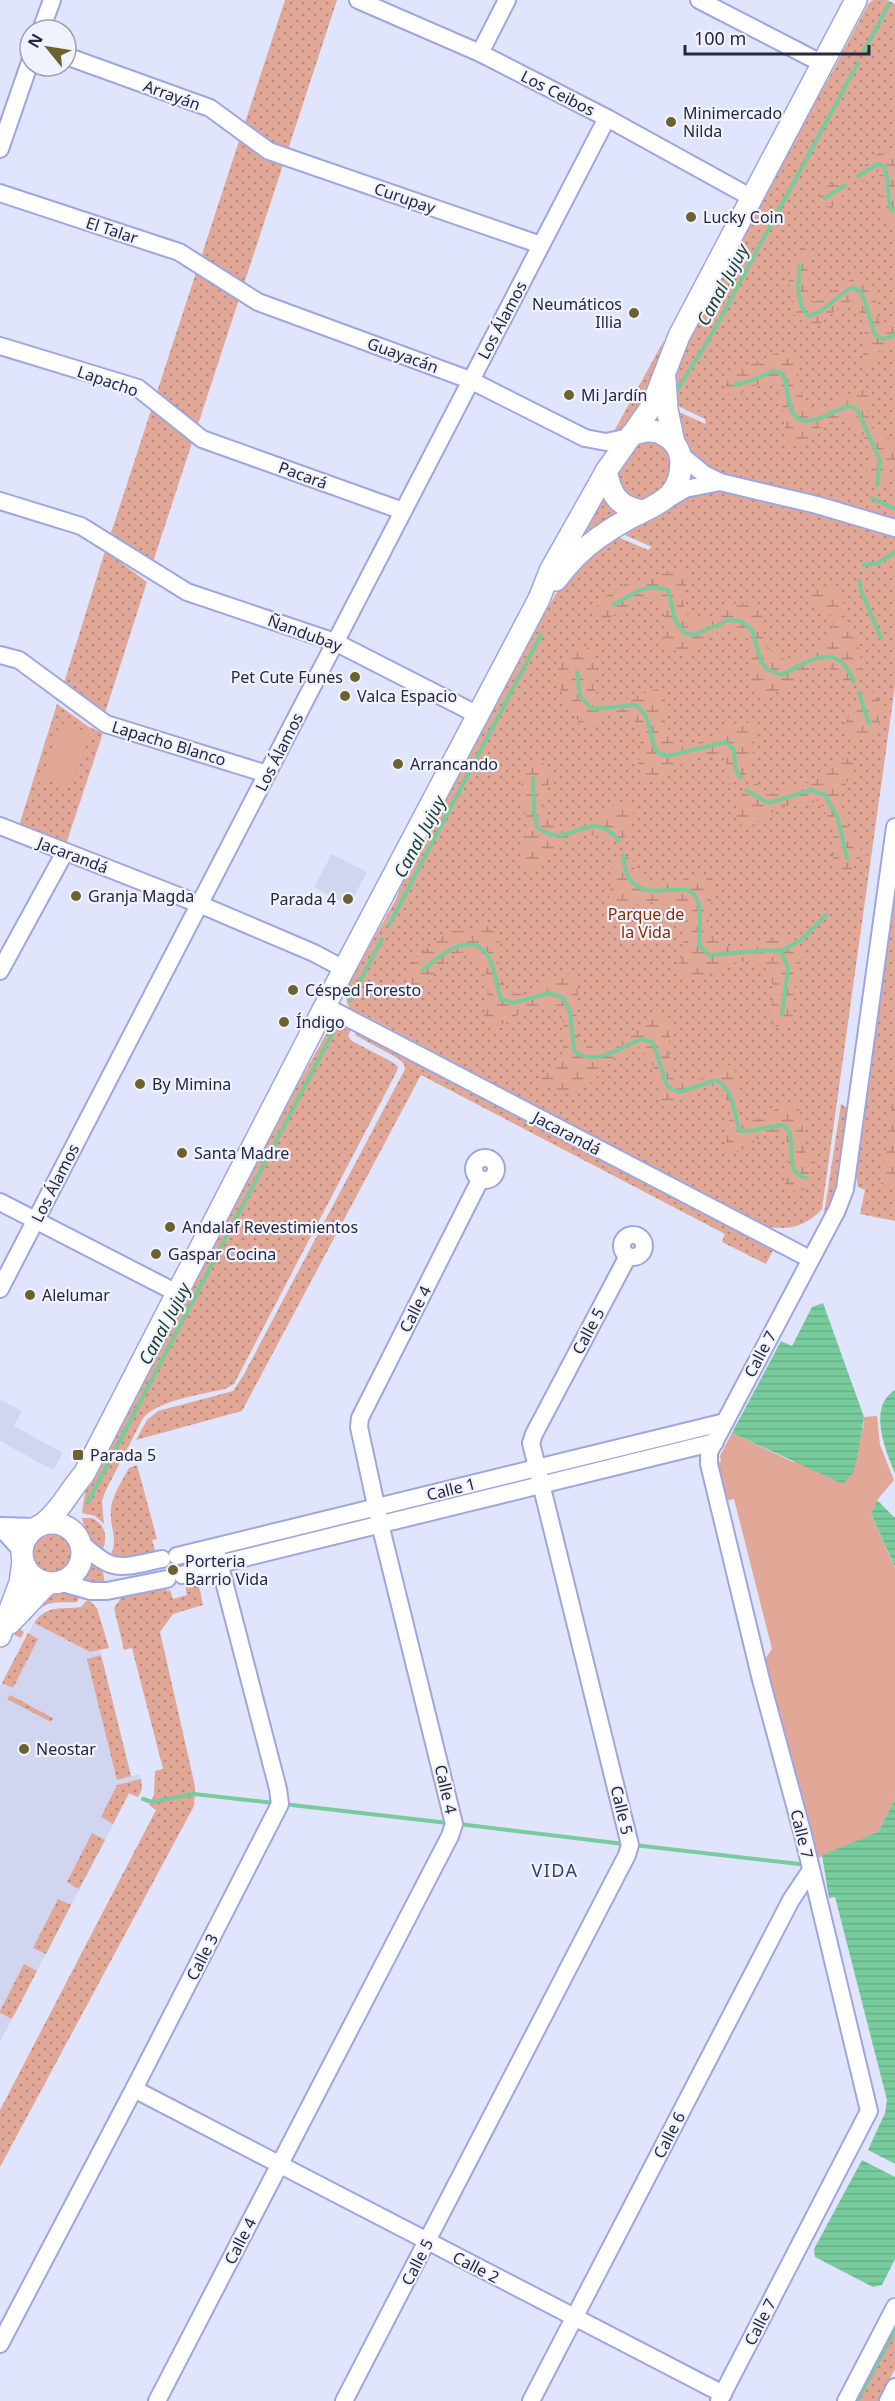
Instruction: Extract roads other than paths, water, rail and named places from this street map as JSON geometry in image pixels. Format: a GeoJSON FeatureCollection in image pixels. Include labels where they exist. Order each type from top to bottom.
{"type":"FeatureCollection","features":[{"type":"Feature","properties":{"kind":"main road"},"geometry":{"type":"LineString","coordinates":[[2,1634],[20,1583],[22,1556],[29,1533],[60,1509],[84,1474],[344,969],[539,599],[550,571],[606,471],[647,414],[679,336],[856,0]]}},
{"type":"Feature","properties":{"kind":"main road"},"geometry":{"type":"LineString","coordinates":[[539,599],[584,549],[604,534],[664,501],[677,484],[680,475],[677,449],[667,409],[665,373]]}},
{"type":"Feature","properties":{"kind":"main road"},"geometry":{"type":"LineString","coordinates":[[630,436],[651,431],[659,432],[677,449]]}},
{"type":"Feature","properties":{"kind":"main road"},"geometry":{"type":"LineString","coordinates":[[606,471],[611,493],[617,502],[643,511]]}},
{"type":"Feature","properties":{"kind":"main road"},"geometry":{"type":"LineString","coordinates":[[22,1556],[28,1572],[37,1579],[54,1582],[68,1578],[76,1571],[80,1562],[78,1498],[84,1474]]}},
{"type":"Feature","properties":{"kind":"main road"},"geometry":{"type":"LineString","coordinates":[[40,1525],[56,1523],[67,1527],[78,1538]]}},
{"type":"Feature","properties":{"kind":"main road"},"geometry":{"type":"LineString","coordinates":[[2,1634],[54,1582]]}},
{"type":"Feature","properties":{"kind":"street"},"geometry":{"type":"LineString","coordinates":[[45,18],[52,0]]}},
{"type":"Feature","properties":{"kind":"street","name":"Los Ceibos"},"geometry":{"type":"LineString","coordinates":[[358,0],[480,53],[607,118],[752,198]]}},
{"type":"Feature","properties":{"kind":"street"},"geometry":{"type":"LineString","coordinates":[[480,53],[507,0]]}},
{"type":"Feature","properties":{"kind":"street"},"geometry":{"type":"LineString","coordinates":[[699,0],[823,64]]}},
{"type":"Feature","properties":{"kind":"street","name":"Arrayán"},"geometry":{"type":"LineString","coordinates":[[78,60],[210,108],[269,151]]}},
{"type":"Feature","properties":{"kind":"street"},"geometry":{"type":"LineString","coordinates":[[0,150],[25,78]]}},
{"type":"Feature","properties":{"kind":"street","name":"Los Álamos"},"geometry":{"type":"LineString","coordinates":[[0,1289],[607,118]]}},
{"type":"Feature","properties":{"kind":"street","name":"Curupay"},"geometry":{"type":"LineString","coordinates":[[269,151],[541,245]]}},
{"type":"Feature","properties":{"kind":"street","name":"El Talar"},"geometry":{"type":"LineString","coordinates":[[0,193],[179,252],[220,278]]}},
{"type":"Feature","properties":{"kind":"street","name":"Guayacán"},"geometry":{"type":"LineString","coordinates":[[220,278],[258,302],[470,380],[585,438],[606,442],[630,436]]}},
{"type":"Feature","properties":{"kind":"street","name":"Lapacho"},"geometry":{"type":"LineString","coordinates":[[0,346],[138,388],[202,440]]}},
{"type":"Feature","properties":{"kind":"street","name":"Guayacán"},"geometry":{"type":"LineString","coordinates":[[585,438],[599,453],[606,471]]}},
{"type":"Feature","properties":{"kind":"street","name":"Pacará"},"geometry":{"type":"LineString","coordinates":[[202,440],[403,511]]}},
{"type":"Feature","properties":{"kind":"street"},"geometry":{"type":"LineString","coordinates":[[677,449],[704,474],[720,482],[817,505],[895,528]]}},
{"type":"Feature","properties":{"kind":"street"},"geometry":{"type":"LineString","coordinates":[[664,501],[685,489],[720,482]]}},
{"type":"Feature","properties":{"kind":"street","name":"Ñandubay"},"geometry":{"type":"LineString","coordinates":[[0,501],[81,526],[187,592],[335,642],[478,716]]}},
{"type":"Feature","properties":{"kind":"street","name":"Lapacho Blanco"},"geometry":{"type":"LineString","coordinates":[[0,655],[20,660],[106,724],[267,774]]}},
{"type":"Feature","properties":{"kind":"street","name":"Jacarandá"},"geometry":{"type":"LineString","coordinates":[[0,826],[199,904],[314,953],[344,969]]}},
{"type":"Feature","properties":{"kind":"street","name":"Calle 7"},"geometry":{"type":"LineString","coordinates":[[721,2398],[869,2111],[811,1870],[761,1680],[709,1464],[709,1452],[837,1210],[845,1189],[895,826]]}},
{"type":"Feature","properties":{"kind":"street"},"geometry":{"type":"LineString","coordinates":[[0,971],[64,852]]}},
{"type":"Feature","properties":{"kind":"street","name":"Jacarandá"},"geometry":{"type":"LineString","coordinates":[[325,1006],[810,1259]]}},
{"type":"Feature","properties":{"kind":"street","name":"Calle 4"},"geometry":{"type":"LineString","coordinates":[[157,2401],[450,1836],[454,1824],[380,1524],[359,1427],[360,1418],[480,1180]]}},
{"type":"Feature","properties":{"kind":"street"},"geometry":{"type":"LineString","coordinates":[[0,1202],[177,1293]]}},
{"type":"Feature","properties":{"kind":"street","name":"Calle 5"},"geometry":{"type":"LineString","coordinates":[[344,2401],[630,1845],[531,1443],[628,1256]]}},
{"type":"Feature","properties":{"kind":"street","name":"Calle 1"},"geometry":{"type":"LineString","coordinates":[[54,1582],[91,1592],[168,1578],[380,1524],[725,1422]]}},
{"type":"Feature","properties":{"kind":"street","name":"Calle 1"},"geometry":{"type":"LineString","coordinates":[[78,1538],[105,1563],[119,1567],[215,1547],[377,1507],[715,1442]]}},
{"type":"Feature","properties":{"kind":"street"},"geometry":{"type":"LineString","coordinates":[[0,1526],[40,1525]]}},
{"type":"Feature","properties":{"kind":"street"},"geometry":{"type":"LineString","coordinates":[[0,1526],[22,1556]]}},
{"type":"Feature","properties":{"kind":"street","name":"Calle 3"},"geometry":{"type":"LineString","coordinates":[[0,2344],[134,2090],[280,1804],[215,1547]]}},
{"type":"Feature","properties":{"kind":"street"},"geometry":{"type":"LineString","coordinates":[[163,1559],[168,1578]]}},
{"type":"Feature","properties":{"kind":"street","name":"Calle 6"},"geometry":{"type":"LineString","coordinates":[[531,2401],[791,1900],[811,1870]]}},
{"type":"Feature","properties":{"kind":"street","name":"Calle 2"},"geometry":{"type":"LineString","coordinates":[[134,2090],[574,2317],[721,2398]]}},
{"type":"Feature","properties":{"kind":"street"},"geometry":{"type":"LineString","coordinates":[[846,2401],[895,2307]]}},
{"type":"Feature","properties":{"kind":"street"},"geometry":{"type":"LineString","coordinates":[[888,2401],[895,2387]]}},
{"type":"Feature","properties":{"kind":"waterway","name":"Canal Jujuy"},"geometry":{"type":"LineString","coordinates":[[864,51],[889,4]]}},
{"type":"Feature","properties":{"kind":"waterway","name":"Canal Jujuy"},"geometry":{"type":"LineString","coordinates":[[676,392],[712,334],[858,63]]}},
{"type":"Feature","properties":{"kind":"waterway"},"geometry":{"type":"LineString","coordinates":[[858,176],[878,164],[884,167],[891,209],[895,210]]}},
{"type":"Feature","properties":{"kind":"waterway"},"geometry":{"type":"LineString","coordinates":[[825,198],[845,185]]}},
{"type":"Feature","properties":{"kind":"waterway"},"geometry":{"type":"LineString","coordinates":[[799,266],[799,299],[808,316],[821,311],[853,287],[862,293],[875,335],[885,339],[895,334]]}},
{"type":"Feature","properties":{"kind":"waterway"},"geometry":{"type":"LineString","coordinates":[[735,385],[774,371],[783,374],[790,406],[794,415],[800,420],[816,420],[849,406],[857,409],[880,460],[877,485]]}},
{"type":"Feature","properties":{"kind":"waterway"},"geometry":{"type":"LineString","coordinates":[[872,498],[895,509]]}},
{"type":"Feature","properties":{"kind":"waterway"},"geometry":{"type":"LineString","coordinates":[[864,565],[878,563],[895,552]]}},
{"type":"Feature","properties":{"kind":"waterway"},"geometry":{"type":"LineString","coordinates":[[859,580],[860,588],[881,638]]}},
{"type":"Feature","properties":{"kind":"waterway"},"geometry":{"type":"LineString","coordinates":[[614,605],[646,588],[668,590],[675,620],[684,633],[694,635],[729,620],[741,621],[752,630],[761,661],[767,669],[781,675],[813,660],[832,657],[848,669],[854,682]]}},
{"type":"Feature","properties":{"kind":"waterway","name":"Canal Jujuy"},"geometry":{"type":"LineString","coordinates":[[389,925],[541,635]]}},
{"type":"Feature","properties":{"kind":"waterway"},"geometry":{"type":"LineString","coordinates":[[577,672],[580,696],[592,709],[636,705],[648,721],[657,752],[668,756],[725,742],[734,749],[735,767],[740,778]]}},
{"type":"Feature","properties":{"kind":"waterway"},"geometry":{"type":"LineString","coordinates":[[859,693],[869,724]]}},
{"type":"Feature","properties":{"kind":"waterway"},"geometry":{"type":"LineString","coordinates":[[533,778],[537,827],[549,834],[560,835],[589,827],[598,827],[608,831],[619,841]]}},
{"type":"Feature","properties":{"kind":"waterway"},"geometry":{"type":"LineString","coordinates":[[746,790],[768,803],[811,790],[825,795],[838,819],[847,858]]}},
{"type":"Feature","properties":{"kind":"waterway"},"geometry":{"type":"LineString","coordinates":[[623,855],[628,876],[637,886],[657,891],[686,890],[693,894],[700,912],[699,945],[709,955],[763,950],[781,951],[788,968],[782,1015]]}},
{"type":"Feature","properties":{"kind":"waterway"},"geometry":{"type":"LineString","coordinates":[[781,951],[801,940],[826,915]]}},
{"type":"Feature","properties":{"kind":"waterway","name":"Canal Jujuy"},"geometry":{"type":"LineString","coordinates":[[350,1000],[382,939]]}},
{"type":"Feature","properties":{"kind":"waterway"},"geometry":{"type":"LineString","coordinates":[[423,970],[454,948],[462,945],[479,947],[490,959],[501,999],[513,1003],[549,993],[563,998],[570,1012],[574,1051],[582,1055],[599,1057],[641,1039],[652,1042],[668,1087],[680,1092],[716,1080],[730,1096],[740,1131],[783,1125],[790,1132],[793,1169],[806,1178]]}},
{"type":"Feature","properties":{"kind":"waterway","name":"Canal Jujuy"},"geometry":{"type":"LineString","coordinates":[[88,1502],[333,1032]]}},
{"type":"Feature","properties":{"kind":"waterway"},"geometry":{"type":"LineString","coordinates":[[143,1799],[152,1802],[194,1794],[275,1803]]}},
{"type":"Feature","properties":{"kind":"waterway"},"geometry":{"type":"LineString","coordinates":[[283,1804],[448,1823]]}},
{"type":"Feature","properties":{"kind":"waterway"},"geometry":{"type":"LineString","coordinates":[[459,1824],[624,1844]]}},
{"type":"Feature","properties":{"kind":"waterway"},"geometry":{"type":"LineString","coordinates":[[634,1845],[799,1864]]}},
{"type":"Feature","properties":{"kind":"waterway"},"geometry":{"type":"LineString","coordinates":[[857,2401],[895,2330]]}},
{"type":"Feature","properties":{"kind":"place","name":"Minimercado Nilda"},"geometry":{"type":"Point","coordinates":[671,122]}},
{"type":"Feature","properties":{"kind":"place","name":"Lucky Coin"},"geometry":{"type":"Point","coordinates":[691,217]}},
{"type":"Feature","properties":{"kind":"place","name":"Neumáticos Illia"},"geometry":{"type":"Point","coordinates":[634,313]}},
{"type":"Feature","properties":{"kind":"place","name":"Mi Jardín"},"geometry":{"type":"Point","coordinates":[569,395]}},
{"type":"Feature","properties":{"kind":"place","name":"Pet Cute Funes"},"geometry":{"type":"Point","coordinates":[355,677]}},
{"type":"Feature","properties":{"kind":"place","name":"Valca Espacio"},"geometry":{"type":"Point","coordinates":[345,696]}},
{"type":"Feature","properties":{"kind":"place","name":"Arrancando"},"geometry":{"type":"Point","coordinates":[398,764]}},
{"type":"Feature","properties":{"kind":"place","name":"Granja Magda"},"geometry":{"type":"Point","coordinates":[76,896]}},
{"type":"Feature","properties":{"kind":"place","name":"Parada 4"},"geometry":{"type":"Point","coordinates":[348,899]}},
{"type":"Feature","properties":{"kind":"place","name":"Césped Foresto"},"geometry":{"type":"Point","coordinates":[293,990]}},
{"type":"Feature","properties":{"kind":"place","name":"Índigo"},"geometry":{"type":"Point","coordinates":[284,1022]}},
{"type":"Feature","properties":{"kind":"place","name":"By Mimina"},"geometry":{"type":"Point","coordinates":[140,1084]}},
{"type":"Feature","properties":{"kind":"place","name":"Santa Madre"},"geometry":{"type":"Point","coordinates":[182,1153]}},
{"type":"Feature","properties":{"kind":"place","name":"Andalaf Revestimientos"},"geometry":{"type":"Point","coordinates":[170,1227]}},
{"type":"Feature","properties":{"kind":"place","name":"Gaspar Cocina"},"geometry":{"type":"Point","coordinates":[156,1254]}},
{"type":"Feature","properties":{"kind":"place","name":"Alelumar"},"geometry":{"type":"Point","coordinates":[30,1295]}},
{"type":"Feature","properties":{"kind":"place","name":"Parada 5"},"geometry":{"type":"Point","coordinates":[78,1455]}},
{"type":"Feature","properties":{"kind":"place","name":"Porteria Barrio Vida"},"geometry":{"type":"Point","coordinates":[173,1570]}},
{"type":"Feature","properties":{"kind":"place","name":"Neostar"},"geometry":{"type":"Point","coordinates":[24,1749]}},
{"type":"Feature","properties":{"kind":"district","name":"VIDA"},"geometry":{"type":"Point","coordinates":[555,1871]}},
{"type":"Feature","properties":{"kind":"park label","name":"Parque de la Vida"},"geometry":{"type":"Point","coordinates":[646,923]}}]}
